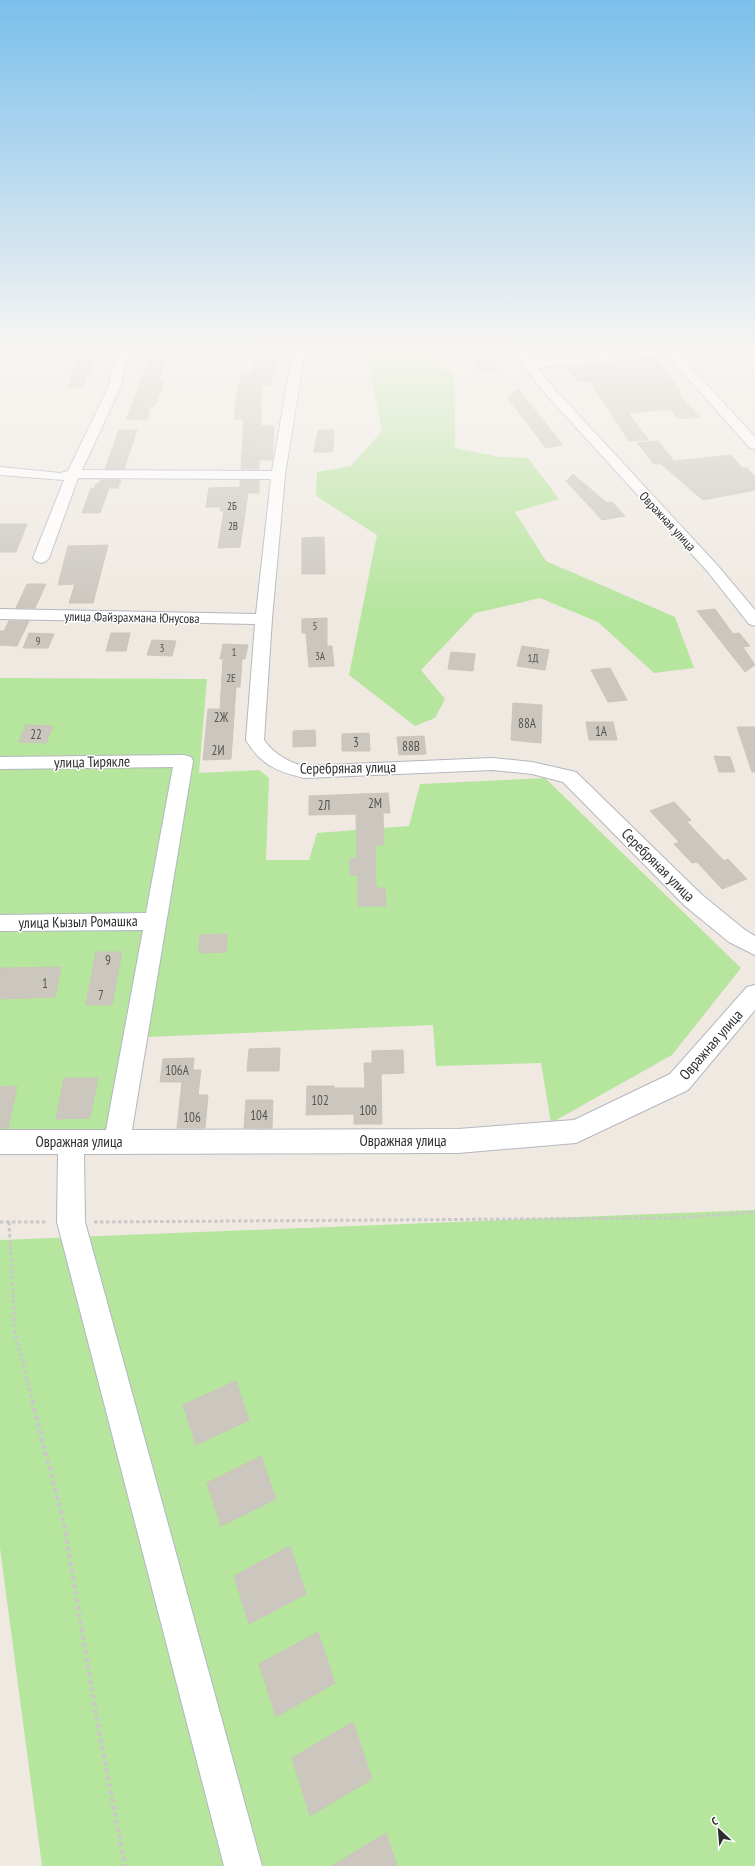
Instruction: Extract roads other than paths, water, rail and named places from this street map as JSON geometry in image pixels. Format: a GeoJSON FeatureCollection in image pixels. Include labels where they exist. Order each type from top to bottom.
{"type":"FeatureCollection","features":[{"type":"Feature","properties":{"kind":"street"},"geometry":{"type":"LineString","coordinates":[[41,558],[73,474],[91,436]]}},
{"type":"Feature","properties":{"kind":"street","name":"Серебряная улица"},"geometry":{"type":"LineString","coordinates":[[285,436],[278,476],[264,619],[255,740],[262,752],[287,768],[304,772],[492,764],[532,768],[568,777],[693,900],[737,936],[755,946]]}},
{"type":"Feature","properties":{"kind":"street","name":"Овражная улица"},"geometry":{"type":"LineString","coordinates":[[591,436],[713,569],[755,621]]}},
{"type":"Feature","properties":{"kind":"street"},"geometry":{"type":"LineString","coordinates":[[747,436],[755,445]]}},
{"type":"Feature","properties":{"kind":"street"},"geometry":{"type":"LineString","coordinates":[[1,471],[60,477],[73,474],[278,476]]}},
{"type":"Feature","properties":{"kind":"street","name":"улица Файзрахмана Юнусова"},"geometry":{"type":"LineString","coordinates":[[0,614],[264,619]]}},
{"type":"Feature","properties":{"kind":"street","name":"улица Тирякле"},"geometry":{"type":"LineString","coordinates":[[0,763],[184,761],[156,921]]}},
{"type":"Feature","properties":{"kind":"street"},"geometry":{"type":"LineString","coordinates":[[117,1142],[156,921]]}},
{"type":"Feature","properties":{"kind":"street","name":"улица Кызыл Ромашка"},"geometry":{"type":"LineString","coordinates":[[0,923],[156,921]]}},
{"type":"Feature","properties":{"kind":"street","name":"Овражная улица"},"geometry":{"type":"LineString","coordinates":[[0,1142],[458,1141],[576,1130],[679,1082],[755,994]]}},
{"type":"Feature","properties":{"kind":"street"},"geometry":{"type":"LineString","coordinates":[[71,1142],[71,1222],[243,1866]]}}]}
